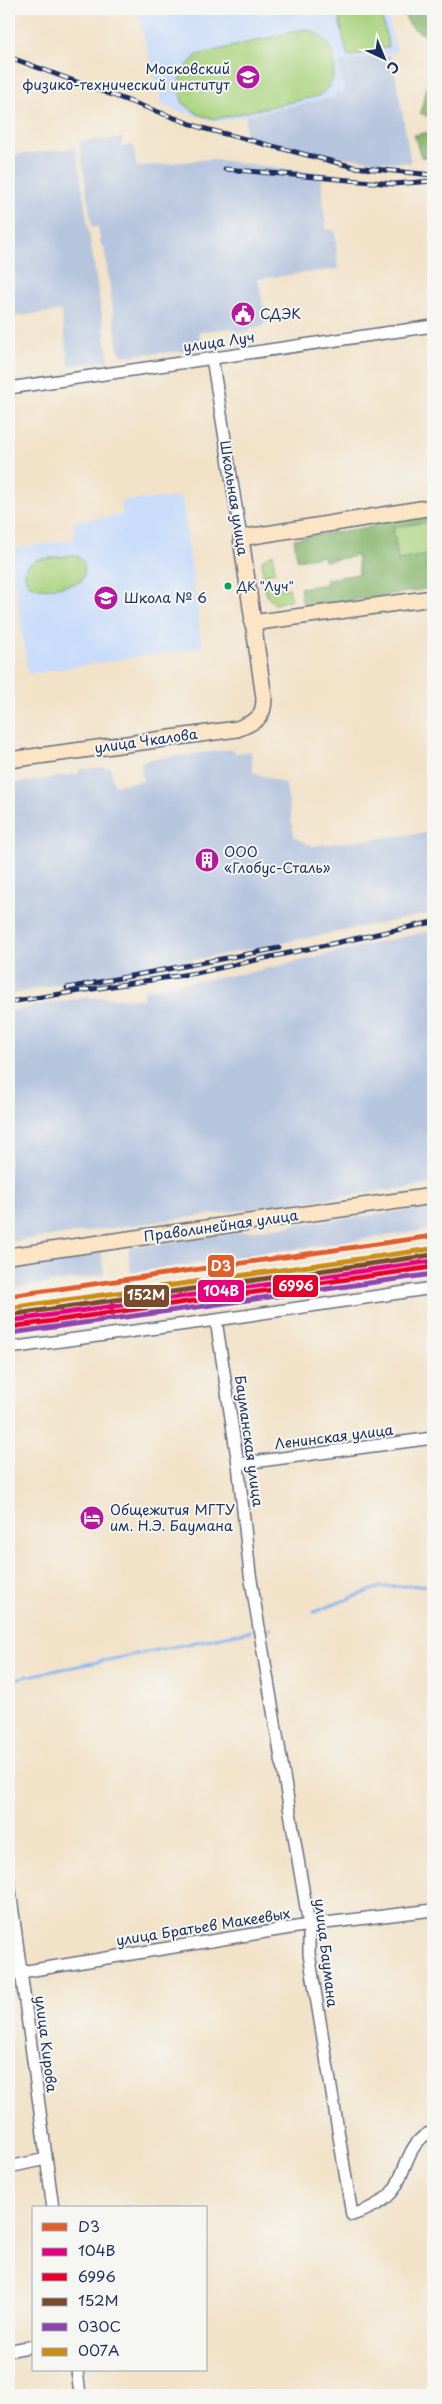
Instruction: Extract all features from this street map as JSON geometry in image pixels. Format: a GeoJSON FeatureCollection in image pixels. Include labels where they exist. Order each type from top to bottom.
{"type":"FeatureCollection","features":[{"type":"Feature","properties":{"kind":"street","name":"улица Луч"},"geometry":{"type":"LineString","coordinates":[[9,388],[433,326]]}},
{"type":"Feature","properties":{"kind":"street","name":"Школьная улица"},"geometry":{"type":"LineString","coordinates":[[212,358],[264,698]]}},
{"type":"Feature","properties":{"kind":"street"},"geometry":{"type":"LineString","coordinates":[[241,538],[433,507]]}},
{"type":"Feature","properties":{"kind":"street"},"geometry":{"type":"LineString","coordinates":[[252,624],[433,598]]}},
{"type":"Feature","properties":{"kind":"street","name":"улица Чкалова"},"geometry":{"type":"LineString","coordinates":[[9,760],[237,729],[255,722],[264,711],[264,698]]}},
{"type":"Feature","properties":{"kind":"street","name":"Праволинейная улица"},"geometry":{"type":"LineString","coordinates":[[9,1256],[433,1196]]}},
{"type":"Feature","properties":{"kind":"street"},"geometry":{"type":"LineString","coordinates":[[9,1348],[433,1288]]}},
{"type":"Feature","properties":{"kind":"street","name":"Бауманская улица"},"geometry":{"type":"LineString","coordinates":[[216,1320],[238,1464],[250,1570]]}},
{"type":"Feature","properties":{"kind":"street","name":"Ленинская улица"},"geometry":{"type":"LineString","coordinates":[[238,1464],[433,1438]]}},
{"type":"Feature","properties":{"kind":"street","name":"улица Баумана"},"geometry":{"type":"LineString","coordinates":[[250,1570],[309,1925],[309,1954],[352,2215],[378,2203],[391,2193],[416,2143],[433,2131]]}},
{"type":"Feature","properties":{"kind":"street","name":"улица Кирова"},"geometry":{"type":"LineString","coordinates":[[9,1883],[53,2206]]}},
{"type":"Feature","properties":{"kind":"street","name":"улица Братьев Макеевых"},"geometry":{"type":"LineString","coordinates":[[9,1974],[309,1925],[433,1910]]}},
{"type":"Feature","properties":{"kind":"street"},"geometry":{"type":"LineString","coordinates":[[9,2167],[46,2160]]}},
{"type":"Feature","properties":{"kind":"street"},"geometry":{"type":"LineString","coordinates":[[12,2350],[32,2346]]}},
{"type":"Feature","properties":{"kind":"street"},"geometry":{"type":"LineString","coordinates":[[77,2372],[80,2395]]}},
{"type":"Feature","properties":{"kind":"shaded area","name":"Московский физико-технический институт"},"geometry":{"type":"Polygon","coordinates":[[[136,9],[386,9],[397,52],[340,62],[344,93],[336,93],[336,97],[217,122],[163,106],[136,9]]]}},
{"type":"Feature","properties":{"kind":"shaded area"},"geometry":{"type":"Polygon","coordinates":[[[390,55],[398,88],[411,163],[374,161],[313,153],[245,136],[246,116],[336,97],[336,93],[344,93],[339,62],[390,55]]]}},
{"type":"Feature","properties":{"kind":"shaded area"},"geometry":{"type":"Polygon","coordinates":[[[123,138],[121,147],[133,145],[137,167],[211,159],[321,174],[326,229],[335,231],[338,269],[258,279],[266,321],[262,327],[249,328],[250,332],[238,333],[231,328],[199,332],[200,345],[194,350],[123,356],[118,349],[104,246],[101,246],[98,227],[92,227],[79,141],[123,138]]]}},
{"type":"Feature","properties":{"kind":"shaded area"},"geometry":{"type":"Polygon","coordinates":[[[76,148],[109,361],[69,366],[61,311],[9,317],[9,158],[15,155],[76,148]]]}},
{"type":"Feature","properties":{"kind":"shaded area","name":"Школа № 6"},"geometry":{"type":"Polygon","coordinates":[[[182,497],[202,647],[28,674],[10,549],[75,539],[73,521],[123,515],[120,501],[182,497]]]}},
{"type":"Feature","properties":{"kind":"shaded area"},"geometry":{"type":"Polygon","coordinates":[[[233,749],[235,753],[251,751],[253,772],[286,784],[294,837],[313,846],[433,832],[433,913],[209,957],[80,979],[9,995],[9,784],[79,774],[79,769],[111,767],[114,785],[143,781],[141,763],[146,760],[233,749]]]}},
{"type":"Feature","properties":{"kind":"shaded area"},"geometry":{"type":"Polygon","coordinates":[[[433,930],[433,1184],[9,1242],[9,1011],[87,997],[144,999],[144,990],[252,972],[433,930]]]}},
{"type":"Feature","properties":{"kind":"shaded area"},"geometry":{"type":"Polygon","coordinates":[[[433,1207],[433,1229],[131,1273],[128,1253],[131,1247],[433,1207]]]}},
{"type":"Feature","properties":{"kind":"shaded area"},"geometry":{"type":"Polygon","coordinates":[[[101,1250],[104,1275],[9,1289],[9,1263],[101,1250]]]}},
{"type":"Feature","properties":{"kind":"green space"},"geometry":{"type":"Polygon","coordinates":[[[337,9],[380,9],[389,47],[348,57],[337,9]]]}},
{"type":"Feature","properties":{"kind":"green space"},"geometry":{"type":"Polygon","coordinates":[[[403,9],[433,9],[433,38],[413,28],[407,20],[403,9]]]}},
{"type":"Feature","properties":{"kind":"green space"},"geometry":{"type":"Polygon","coordinates":[[[305,29],[316,33],[324,40],[331,49],[334,58],[335,69],[332,79],[327,88],[318,96],[216,119],[199,115],[182,102],[179,85],[182,71],[197,55],[305,29]]]}},
{"type":"Feature","properties":{"kind":"green space"},"geometry":{"type":"Polygon","coordinates":[[[431,72],[433,73],[433,119],[420,113],[431,72]]]}},
{"type":"Feature","properties":{"kind":"green space"},"geometry":{"type":"Polygon","coordinates":[[[433,133],[433,158],[421,157],[414,135],[433,133]]]}},
{"type":"Feature","properties":{"kind":"green space"},"geometry":{"type":"Polygon","coordinates":[[[433,507],[433,521],[393,527],[398,560],[433,554],[433,588],[303,608],[300,588],[327,584],[326,579],[359,574],[357,556],[324,561],[323,556],[297,560],[294,539],[375,526],[375,517],[433,507]]]}},
{"type":"Feature","properties":{"kind":"green space"},"geometry":{"type":"Polygon","coordinates":[[[433,521],[433,554],[398,560],[393,527],[433,521]]]}},
{"type":"Feature","properties":{"kind":"green space"},"geometry":{"type":"Polygon","coordinates":[[[273,554],[275,572],[268,573],[270,583],[279,582],[280,589],[289,588],[291,600],[275,604],[267,596],[265,590],[262,560],[273,554]]]}},
{"type":"Feature","properties":{"kind":"green space"},"geometry":{"type":"Polygon","coordinates":[[[72,555],[79,557],[84,562],[84,576],[80,582],[44,588],[29,584],[25,577],[26,567],[36,560],[72,555]]]}},
{"type":"Feature","properties":{"kind":"waterway"},"geometry":{"type":"LineString","coordinates":[[314,1612],[380,1587],[433,1585]]}},
{"type":"Feature","properties":{"kind":"waterway"},"geometry":{"type":"LineString","coordinates":[[9,1680],[251,1631]]}},
{"type":"Feature","properties":{"kind":"railway"},"geometry":{"type":"LineString","coordinates":[[9,57],[202,128],[354,167],[433,175]]}},
{"type":"Feature","properties":{"kind":"railway"},"geometry":{"type":"LineString","coordinates":[[225,169],[394,184],[433,181]]}},
{"type":"Feature","properties":{"kind":"railway"},"geometry":{"type":"LineString","coordinates":[[9,1002],[196,973],[433,922]]}},
{"type":"Feature","properties":{"kind":"railway"},"geometry":{"type":"LineString","coordinates":[[67,988],[279,948]]}},
{"type":"Feature","properties":{"kind":"transit line","name":"D3"},"geometry":{"type":"LineString","coordinates":[[9,1296],[433,1236]]}},
{"type":"Feature","properties":{"kind":"transit line","name":"007А"},"geometry":{"type":"LineString","coordinates":[[9,1308],[431,1249]]}},
{"type":"Feature","properties":{"kind":"transit line","name":"152М"},"geometry":{"type":"LineString","coordinates":[[9,1315],[432,1255]]}},
{"type":"Feature","properties":{"kind":"transit line","name":"104В"},"geometry":{"type":"LineString","coordinates":[[9,1321],[433,1261]]}},
{"type":"Feature","properties":{"kind":"transit line","name":"6996"},"geometry":{"type":"LineString","coordinates":[[10,1327],[433,1267]]}},
{"type":"Feature","properties":{"kind":"transit line","name":"030C"},"geometry":{"type":"LineString","coordinates":[[11,1333],[433,1274]]}},
{"type":"Feature","properties":{"kind":"place","name":"Московский физико-технический институт"},"geometry":{"type":"Point","coordinates":[248,77]}},
{"type":"Feature","properties":{"kind":"place","name":"СДЭК"},"geometry":{"type":"Point","coordinates":[243,314]}},
{"type":"Feature","properties":{"kind":"place","name":"ДК \"Луч\""},"geometry":{"type":"Point","coordinates":[228,586]}},
{"type":"Feature","properties":{"kind":"place","name":"Школа № 6"},"geometry":{"type":"Point","coordinates":[106,598]}},
{"type":"Feature","properties":{"kind":"place","name":"ООО «Глобус-Сталь»"},"geometry":{"type":"Point","coordinates":[207,860]}},
{"type":"Feature","properties":{"kind":"place","name":"Общежития МГТУ им. Н.Э. Баумана"},"geometry":{"type":"Point","coordinates":[92,1518]}}]}
